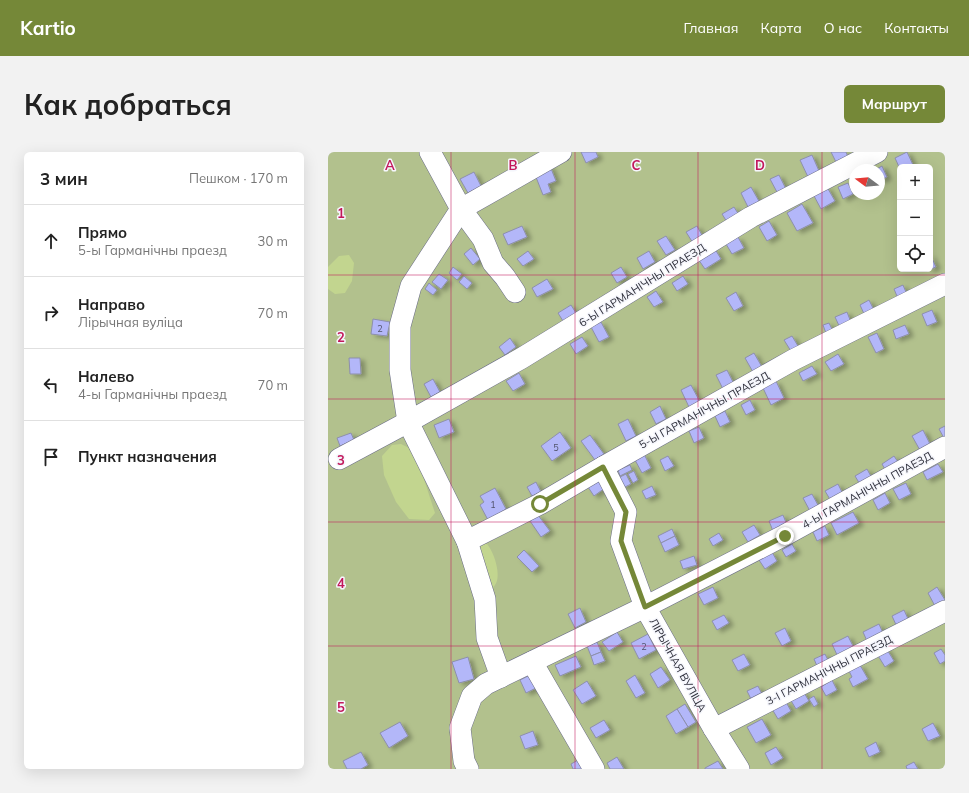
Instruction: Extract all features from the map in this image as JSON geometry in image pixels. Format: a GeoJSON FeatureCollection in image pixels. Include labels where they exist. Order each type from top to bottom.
{"type":"FeatureCollection","features":[{"type":"Feature","properties":{"kind":"lane"},"geometry":{"type":"LineString","coordinates":[[430,152],[461,209],[483,239],[493,263],[515,292]]}},
{"type":"Feature","properties":{"kind":"lane"},"geometry":{"type":"LineString","coordinates":[[501,678],[487,638],[485,600],[467,541],[408,422],[400,370],[400,326],[411,286],[461,209],[561,152]]}},
{"type":"Feature","properties":{"kind":"lane","name":"6-Ы ГАРМАНІЧНЫ ПРАЕЗД"},"geometry":{"type":"LineString","coordinates":[[339,458],[408,422],[522,358],[751,217],[877,152]]}},
{"type":"Feature","properties":{"kind":"lane","name":"5-Ы ГАРМАНІЧНЫ ПРАЕЗД"},"geometry":{"type":"LineString","coordinates":[[467,541],[540,504],[793,360],[945,284]]}},
{"type":"Feature","properties":{"kind":"lane","name":"4-Ы ГАРМАНІЧНЫ ПРАЕЗД"},"geometry":{"type":"LineString","coordinates":[[468,769],[464,761],[460,728],[472,696],[486,684],[645,607],[785,536],[945,447]]}},
{"type":"Feature","properties":{"kind":"lane","name":"ЛІРЫЧНАЯ ВУЛІЦА"},"geometry":{"type":"LineString","coordinates":[[603,467],[626,512],[621,541],[645,607],[714,729],[739,769]]}},
{"type":"Feature","properties":{"kind":"lane","name":"3-І ГАРМАНІЧНЫ ПРАЕЗД"},"geometry":{"type":"LineString","coordinates":[[714,729],[945,611]]}},
{"type":"Feature","properties":{"kind":"lane"},"geometry":{"type":"LineString","coordinates":[[532,662],[594,769]]}},
{"type":"Feature","properties":{"kind":"shaded area"},"geometry":{"type":"Polygon","coordinates":[[[328,152],[945,152],[945,769],[328,769],[328,152]]]}},
{"type":"Feature","properties":{"kind":"shaded area"},"geometry":{"type":"Polygon","coordinates":[[[349,255],[354,263],[352,281],[345,293],[335,294],[328,289],[328,267],[339,256],[349,255]]]}},
{"type":"Feature","properties":{"kind":"shaded area"},"geometry":{"type":"Polygon","coordinates":[[[401,444],[409,448],[420,467],[435,513],[429,520],[409,519],[396,502],[384,475],[382,456],[392,445],[401,444]]]}},
{"type":"Feature","properties":{"kind":"shaded area"},"geometry":{"type":"Polygon","coordinates":[[[482,544],[487,544],[490,548],[496,564],[498,576],[495,586],[491,590],[477,548],[482,544]]]}},
{"type":"Feature","properties":{"kind":"building"},"geometry":{"type":"Polygon","coordinates":[[[581,152],[596,152],[598,157],[586,163],[581,152]]]}},
{"type":"Feature","properties":{"kind":"building"},"geometry":{"type":"Polygon","coordinates":[[[831,152],[846,152],[848,157],[836,162],[831,152]]]}},
{"type":"Feature","properties":{"kind":"building"},"geometry":{"type":"Polygon","coordinates":[[[907,152],[913,164],[898,164],[895,158],[907,152]]]}},
{"type":"Feature","properties":{"kind":"building"},"geometry":{"type":"Polygon","coordinates":[[[812,155],[819,171],[808,177],[800,160],[812,155]]]}},
{"type":"Feature","properties":{"kind":"building"},"geometry":{"type":"Polygon","coordinates":[[[550,166],[556,181],[548,184],[551,192],[543,195],[534,172],[550,166]]]}},
{"type":"Feature","properties":{"kind":"building"},"geometry":{"type":"Polygon","coordinates":[[[474,172],[481,186],[468,193],[460,179],[474,172]]]}},
{"type":"Feature","properties":{"kind":"building"},"geometry":{"type":"Polygon","coordinates":[[[779,175],[786,189],[778,194],[770,179],[779,175]]]}},
{"type":"Feature","properties":{"kind":"building"},"geometry":{"type":"Polygon","coordinates":[[[848,183],[849,196],[843,199],[838,187],[848,183]]]}},
{"type":"Feature","properties":{"kind":"building"},"geometry":{"type":"Polygon","coordinates":[[[751,187],[760,203],[749,209],[741,193],[751,187]]]}},
{"type":"Feature","properties":{"kind":"building"},"geometry":{"type":"Polygon","coordinates":[[[827,187],[835,201],[821,209],[813,194],[827,187]]]}},
{"type":"Feature","properties":{"kind":"building"},"geometry":{"type":"Polygon","coordinates":[[[802,204],[813,223],[797,231],[787,213],[802,204]]]}},
{"type":"Feature","properties":{"kind":"building"},"geometry":{"type":"Polygon","coordinates":[[[734,207],[739,215],[727,222],[722,214],[734,207]]]}},
{"type":"Feature","properties":{"kind":"building"},"geometry":{"type":"Polygon","coordinates":[[[769,221],[777,235],[767,241],[759,227],[769,221]]]}},
{"type":"Feature","properties":{"kind":"building"},"geometry":{"type":"Polygon","coordinates":[[[522,226],[527,237],[508,245],[503,234],[522,226]]]}},
{"type":"Feature","properties":{"kind":"building"},"geometry":{"type":"Polygon","coordinates":[[[697,226],[703,237],[693,243],[686,232],[697,226]]]}},
{"type":"Feature","properties":{"kind":"building"},"geometry":{"type":"Polygon","coordinates":[[[666,236],[675,250],[666,255],[657,241],[666,236]]]}},
{"type":"Feature","properties":{"kind":"building"},"geometry":{"type":"Polygon","coordinates":[[[738,237],[744,248],[732,254],[726,244],[738,237]]]}},
{"type":"Feature","properties":{"kind":"building"},"geometry":{"type":"Polygon","coordinates":[[[471,248],[480,259],[473,265],[464,254],[471,248]]]}},
{"type":"Feature","properties":{"kind":"building"},"geometry":{"type":"Polygon","coordinates":[[[715,249],[721,259],[705,269],[698,259],[715,249]]]}},
{"type":"Feature","properties":{"kind":"building"},"geometry":{"type":"Polygon","coordinates":[[[528,251],[534,259],[523,266],[517,259],[528,251]]]}},
{"type":"Feature","properties":{"kind":"building"},"geometry":{"type":"Polygon","coordinates":[[[649,251],[655,262],[643,269],[637,258],[649,251]]]}},
{"type":"Feature","properties":{"kind":"building"},"geometry":{"type":"Polygon","coordinates":[[[933,260],[936,267],[933,268],[933,260]]]}},
{"type":"Feature","properties":{"kind":"building"},"geometry":{"type":"Polygon","coordinates":[[[453,267],[462,274],[457,280],[449,273],[453,267]]]}},
{"type":"Feature","properties":{"kind":"building"},"geometry":{"type":"Polygon","coordinates":[[[621,267],[627,277],[617,283],[611,273],[621,267]]]}},
{"type":"Feature","properties":{"kind":"building"},"geometry":{"type":"Polygon","coordinates":[[[439,274],[448,280],[441,289],[432,282],[439,274]]]}},
{"type":"Feature","properties":{"kind":"building"},"geometry":{"type":"Polygon","coordinates":[[[464,276],[472,283],[467,289],[459,282],[464,276]]]}},
{"type":"Feature","properties":{"kind":"building"},"geometry":{"type":"Polygon","coordinates":[[[683,276],[688,284],[677,291],[672,283],[683,276]]]}},
{"type":"Feature","properties":{"kind":"building"},"geometry":{"type":"Polygon","coordinates":[[[547,279],[553,289],[537,297],[532,288],[547,279]]]}},
{"type":"Feature","properties":{"kind":"building"},"geometry":{"type":"Polygon","coordinates":[[[429,283],[437,290],[433,295],[425,289],[429,283]]]}},
{"type":"Feature","properties":{"kind":"building"},"geometry":{"type":"Polygon","coordinates":[[[903,285],[908,297],[899,301],[894,289],[903,285]]]}},
{"type":"Feature","properties":{"kind":"building"},"geometry":{"type":"Polygon","coordinates":[[[656,291],[663,302],[654,307],[647,297],[656,291]]]}},
{"type":"Feature","properties":{"kind":"building"},"geometry":{"type":"Polygon","coordinates":[[[736,292],[743,306],[734,311],[726,298],[736,292]]]}},
{"type":"Feature","properties":{"kind":"building"},"geometry":{"type":"Polygon","coordinates":[[[869,300],[875,312],[865,316],[860,305],[869,300]]]}},
{"type":"Feature","properties":{"kind":"building"},"geometry":{"type":"Polygon","coordinates":[[[571,305],[576,313],[563,321],[558,313],[571,305]]]}},
{"type":"Feature","properties":{"kind":"building"},"geometry":{"type":"Polygon","coordinates":[[[932,310],[937,322],[927,326],[922,314],[932,310]]]}},
{"type":"Feature","properties":{"kind":"building"},"geometry":{"type":"Polygon","coordinates":[[[847,312],[852,325],[841,330],[835,317],[847,312]]]}},
{"type":"Feature","properties":{"kind":"building"},"geometry":{"type":"Polygon","coordinates":[[[373,319],[390,322],[387,336],[371,334],[373,319]]]}},
{"type":"Feature","properties":{"kind":"building"},"geometry":{"type":"Polygon","coordinates":[[[601,322],[609,337],[599,342],[591,327],[601,322]]]}},
{"type":"Feature","properties":{"kind":"building"},"geometry":{"type":"Polygon","coordinates":[[[829,323],[834,333],[827,336],[823,325],[829,323]]]}},
{"type":"Feature","properties":{"kind":"building"},"geometry":{"type":"Polygon","coordinates":[[[905,325],[909,334],[896,339],[893,330],[905,325]]]}},
{"type":"Feature","properties":{"kind":"building"},"geometry":{"type":"Polygon","coordinates":[[[877,333],[884,349],[876,353],[868,337],[877,333]]]}},
{"type":"Feature","properties":{"kind":"building"},"geometry":{"type":"Polygon","coordinates":[[[792,336],[801,351],[794,356],[784,340],[792,336]]]}},
{"type":"Feature","properties":{"kind":"building"},"geometry":{"type":"Polygon","coordinates":[[[582,337],[588,346],[576,354],[570,344],[582,337]]]}},
{"type":"Feature","properties":{"kind":"building"},"geometry":{"type":"Polygon","coordinates":[[[510,338],[516,347],[505,355],[499,347],[510,338]]]}},
{"type":"Feature","properties":{"kind":"building"},"geometry":{"type":"Polygon","coordinates":[[[754,353],[762,367],[753,372],[745,358],[754,353]]]}},
{"type":"Feature","properties":{"kind":"building"},"geometry":{"type":"Polygon","coordinates":[[[838,354],[844,364],[831,371],[825,362],[838,354]]]}},
{"type":"Feature","properties":{"kind":"building"},"geometry":{"type":"Polygon","coordinates":[[[349,358],[360,358],[361,374],[350,374],[349,358]]]}},
{"type":"Feature","properties":{"kind":"building"},"geometry":{"type":"Polygon","coordinates":[[[812,366],[817,374],[803,381],[799,373],[812,366]]]}},
{"type":"Feature","properties":{"kind":"building"},"geometry":{"type":"Polygon","coordinates":[[[727,370],[734,384],[723,389],[716,375],[727,370]]]}},
{"type":"Feature","properties":{"kind":"building"},"geometry":{"type":"Polygon","coordinates":[[[519,373],[525,384],[513,391],[506,381],[519,373]]]}},
{"type":"Feature","properties":{"kind":"building"},"geometry":{"type":"Polygon","coordinates":[[[433,379],[440,392],[431,397],[424,384],[433,379]]]}},
{"type":"Feature","properties":{"kind":"building"},"geometry":{"type":"Polygon","coordinates":[[[776,381],[784,398],[771,405],[763,388],[776,381]]]}},
{"type":"Feature","properties":{"kind":"building"},"geometry":{"type":"Polygon","coordinates":[[[691,385],[700,402],[689,407],[681,390],[691,385]]]}},
{"type":"Feature","properties":{"kind":"building"},"geometry":{"type":"Polygon","coordinates":[[[750,400],[755,410],[746,415],[741,405],[750,400]]]}},
{"type":"Feature","properties":{"kind":"building"},"geometry":{"type":"Polygon","coordinates":[[[660,406],[666,419],[656,424],[650,412],[660,406]]]}},
{"type":"Feature","properties":{"kind":"building"},"geometry":{"type":"Polygon","coordinates":[[[725,411],[730,422],[720,427],[715,416],[725,411]]]}},
{"type":"Feature","properties":{"kind":"building"},"geometry":{"type":"Polygon","coordinates":[[[449,419],[454,432],[439,438],[434,425],[449,419]]]}},
{"type":"Feature","properties":{"kind":"building"},"geometry":{"type":"Polygon","coordinates":[[[628,419],[636,436],[626,441],[618,424],[628,419]]]}},
{"type":"Feature","properties":{"kind":"building"},"geometry":{"type":"Polygon","coordinates":[[[945,426],[945,440],[939,429],[945,426]]]}},
{"type":"Feature","properties":{"kind":"building"},"geometry":{"type":"Polygon","coordinates":[[[699,427],[704,438],[694,443],[689,431],[699,427]]]}},
{"type":"Feature","properties":{"kind":"building"},"geometry":{"type":"Polygon","coordinates":[[[923,430],[931,446],[921,452],[912,436],[923,430]]]}},
{"type":"Feature","properties":{"kind":"building"},"geometry":{"type":"Polygon","coordinates":[[[560,432],[571,448],[552,461],[541,446],[560,432]]]}},
{"type":"Feature","properties":{"kind":"building"},"geometry":{"type":"Polygon","coordinates":[[[351,433],[354,440],[340,446],[337,438],[351,433]]]}},
{"type":"Feature","properties":{"kind":"building"},"geometry":{"type":"Polygon","coordinates":[[[590,435],[604,454],[595,460],[581,441],[590,435]]]}},
{"type":"Feature","properties":{"kind":"building"},"geometry":{"type":"Polygon","coordinates":[[[644,454],[651,468],[642,473],[635,460],[644,454]]]}},
{"type":"Feature","properties":{"kind":"building"},"geometry":{"type":"Polygon","coordinates":[[[668,456],[674,466],[665,471],[660,460],[668,456]]]}},
{"type":"Feature","properties":{"kind":"building"},"geometry":{"type":"Polygon","coordinates":[[[894,456],[900,465],[887,473],[882,464],[894,456]]]}},
{"type":"Feature","properties":{"kind":"building"},"geometry":{"type":"Polygon","coordinates":[[[938,464],[943,472],[927,480],[923,472],[938,464]]]}},
{"type":"Feature","properties":{"kind":"building"},"geometry":{"type":"Polygon","coordinates":[[[630,465],[632,470],[620,476],[618,470],[630,465]]]}},
{"type":"Feature","properties":{"kind":"building"},"geometry":{"type":"Polygon","coordinates":[[[867,469],[873,480],[861,486],[855,476],[867,469]]]}},
{"type":"Feature","properties":{"kind":"building"},"geometry":{"type":"Polygon","coordinates":[[[634,471],[638,480],[633,483],[628,474],[634,471]]]}},
{"type":"Feature","properties":{"kind":"building"},"geometry":{"type":"Polygon","coordinates":[[[626,474],[631,484],[623,488],[618,478],[626,474]]]}},
{"type":"Feature","properties":{"kind":"building"},"geometry":{"type":"Polygon","coordinates":[[[599,480],[605,488],[594,496],[588,487],[599,480]]]}},
{"type":"Feature","properties":{"kind":"building"},"geometry":{"type":"Polygon","coordinates":[[[536,482],[541,492],[532,496],[527,487],[536,482]]]}},
{"type":"Feature","properties":{"kind":"building"},"geometry":{"type":"Polygon","coordinates":[[[906,483],[911,494],[899,500],[893,489],[906,483]]]}},
{"type":"Feature","properties":{"kind":"building"},"geometry":{"type":"Polygon","coordinates":[[[838,484],[843,494],[831,501],[825,491],[838,484]]]}},
{"type":"Feature","properties":{"kind":"building"},"geometry":{"type":"Polygon","coordinates":[[[652,486],[656,495],[646,499],[642,491],[652,486]]]}},
{"type":"Feature","properties":{"kind":"building"},"geometry":{"type":"Polygon","coordinates":[[[495,488],[506,509],[488,520],[480,505],[484,502],[480,496],[495,488]]]}},
{"type":"Feature","properties":{"kind":"building"},"geometry":{"type":"Polygon","coordinates":[[[885,493],[890,503],[878,510],[873,500],[885,493]]]}},
{"type":"Feature","properties":{"kind":"building"},"geometry":{"type":"Polygon","coordinates":[[[812,494],[819,507],[810,511],[803,498],[812,494]]]}},
{"type":"Feature","properties":{"kind":"building"},"geometry":{"type":"Polygon","coordinates":[[[853,512],[859,523],[837,535],[831,523],[853,512]]]}},
{"type":"Feature","properties":{"kind":"building"},"geometry":{"type":"Polygon","coordinates":[[[538,515],[550,531],[541,537],[530,521],[538,515]]]}},
{"type":"Feature","properties":{"kind":"building"},"geometry":{"type":"Polygon","coordinates":[[[783,515],[787,525],[773,531],[769,521],[783,515]]]}},
{"type":"Feature","properties":{"kind":"building"},"geometry":{"type":"Polygon","coordinates":[[[754,525],[760,535],[748,542],[742,532],[754,525]]]}},
{"type":"Feature","properties":{"kind":"building"},"geometry":{"type":"Polygon","coordinates":[[[825,526],[829,535],[817,541],[813,532],[825,526]]]}},
{"type":"Feature","properties":{"kind":"building"},"geometry":{"type":"Polygon","coordinates":[[[672,529],[675,536],[661,543],[658,536],[672,529]]]}},
{"type":"Feature","properties":{"kind":"building"},"geometry":{"type":"Polygon","coordinates":[[[719,533],[723,540],[713,546],[709,539],[719,533]]]}},
{"type":"Feature","properties":{"kind":"building"},"geometry":{"type":"Polygon","coordinates":[[[675,536],[679,545],[665,552],[661,543],[675,536]]]}},
{"type":"Feature","properties":{"kind":"building"},"geometry":{"type":"Polygon","coordinates":[[[792,544],[796,551],[786,557],[782,550],[792,544]]]}},
{"type":"Feature","properties":{"kind":"building"},"geometry":{"type":"Polygon","coordinates":[[[524,550],[539,566],[532,572],[517,557],[524,550]]]}},
{"type":"Feature","properties":{"kind":"building"},"geometry":{"type":"Polygon","coordinates":[[[772,552],[777,561],[765,569],[759,560],[772,552]]]}},
{"type":"Feature","properties":{"kind":"building"},"geometry":{"type":"Polygon","coordinates":[[[694,556],[697,565],[683,569],[680,561],[694,556]]]}},
{"type":"Feature","properties":{"kind":"building"},"geometry":{"type":"Polygon","coordinates":[[[713,587],[718,598],[704,605],[698,594],[713,587]]]}},
{"type":"Feature","properties":{"kind":"building"},"geometry":{"type":"Polygon","coordinates":[[[937,587],[945,600],[935,606],[928,593],[937,587]]]}},
{"type":"Feature","properties":{"kind":"building"},"geometry":{"type":"Polygon","coordinates":[[[580,608],[586,622],[575,628],[568,614],[580,608]]]}},
{"type":"Feature","properties":{"kind":"building"},"geometry":{"type":"Polygon","coordinates":[[[904,610],[909,621],[897,627],[892,616],[904,610]]]}},
{"type":"Feature","properties":{"kind":"building"},"geometry":{"type":"Polygon","coordinates":[[[724,615],[729,623],[717,630],[712,621],[724,615]]]}},
{"type":"Feature","properties":{"kind":"building"},"geometry":{"type":"Polygon","coordinates":[[[879,624],[883,633],[867,641],[863,632],[879,624]]]}},
{"type":"Feature","properties":{"kind":"building"},"geometry":{"type":"Polygon","coordinates":[[[785,628],[791,641],[782,646],[775,633],[785,628]]]}},
{"type":"Feature","properties":{"kind":"building"},"geometry":{"type":"Polygon","coordinates":[[[617,632],[623,642],[609,651],[602,642],[617,632]]]}},
{"type":"Feature","properties":{"kind":"building"},"geometry":{"type":"Polygon","coordinates":[[[648,634],[656,650],[639,659],[631,643],[648,634]]]}},
{"type":"Feature","properties":{"kind":"building"},"geometry":{"type":"Polygon","coordinates":[[[848,636],[855,650],[838,657],[832,644],[848,636]]]}},
{"type":"Feature","properties":{"kind":"building"},"geometry":{"type":"Polygon","coordinates":[[[597,642],[601,652],[591,656],[587,646],[597,642]]]}},
{"type":"Feature","properties":{"kind":"building"},"geometry":{"type":"Polygon","coordinates":[[[886,648],[894,661],[885,667],[877,654],[886,648]]]}},
{"type":"Feature","properties":{"kind":"building"},"geometry":{"type":"Polygon","coordinates":[[[941,649],[945,655],[945,661],[940,664],[934,653],[941,649]]]}},
{"type":"Feature","properties":{"kind":"building"},"geometry":{"type":"Polygon","coordinates":[[[601,652],[605,661],[594,665],[591,656],[601,652]]]}},
{"type":"Feature","properties":{"kind":"building"},"geometry":{"type":"Polygon","coordinates":[[[744,654],[750,665],[738,671],[732,660],[744,654]]]}},
{"type":"Feature","properties":{"kind":"building"},"geometry":{"type":"Polygon","coordinates":[[[825,654],[828,660],[817,666],[814,659],[825,654]]]}},
{"type":"Feature","properties":{"kind":"building"},"geometry":{"type":"Polygon","coordinates":[[[576,656],[581,667],[560,676],[555,665],[576,656]]]}},
{"type":"Feature","properties":{"kind":"building"},"geometry":{"type":"Polygon","coordinates":[[[468,657],[474,679],[459,683],[452,662],[468,657]]]}},
{"type":"Feature","properties":{"kind":"building"},"geometry":{"type":"Polygon","coordinates":[[[860,665],[868,679],[853,687],[849,679],[852,677],[849,671],[860,665]]]}},
{"type":"Feature","properties":{"kind":"building"},"geometry":{"type":"Polygon","coordinates":[[[661,667],[670,680],[658,688],[650,674],[661,667]]]}},
{"type":"Feature","properties":{"kind":"building"},"geometry":{"type":"Polygon","coordinates":[[[534,673],[540,686],[526,693],[520,680],[534,673]]]}},
{"type":"Feature","properties":{"kind":"building"},"geometry":{"type":"Polygon","coordinates":[[[635,675],[645,693],[636,698],[626,681],[635,675]]]}},
{"type":"Feature","properties":{"kind":"building"},"geometry":{"type":"Polygon","coordinates":[[[832,680],[837,690],[826,696],[821,687],[832,680]]]}},
{"type":"Feature","properties":{"kind":"building"},"geometry":{"type":"Polygon","coordinates":[[[587,681],[596,696],[582,704],[573,690],[587,681]]]}},
{"type":"Feature","properties":{"kind":"building"},"geometry":{"type":"Polygon","coordinates":[[[758,686],[764,698],[753,703],[747,691],[758,686]]]}},
{"type":"Feature","properties":{"kind":"building"},"geometry":{"type":"Polygon","coordinates":[[[803,691],[809,701],[796,709],[790,699],[803,691]]]}},
{"type":"Feature","properties":{"kind":"building"},"geometry":{"type":"Polygon","coordinates":[[[814,696],[818,704],[814,707],[809,699],[814,696]]]}},
{"type":"Feature","properties":{"kind":"building"},"geometry":{"type":"Polygon","coordinates":[[[786,702],[791,711],[778,719],[772,709],[786,702]]]}},
{"type":"Feature","properties":{"kind":"building"},"geometry":{"type":"Polygon","coordinates":[[[685,704],[696,722],[688,727],[677,709],[685,704]]]}},
{"type":"Feature","properties":{"kind":"building"},"geometry":{"type":"Polygon","coordinates":[[[677,709],[688,727],[676,734],[666,716],[677,709]]]}},
{"type":"Feature","properties":{"kind":"building"},"geometry":{"type":"Polygon","coordinates":[[[762,719],[771,735],[756,743],[747,727],[762,719]]]}},
{"type":"Feature","properties":{"kind":"building"},"geometry":{"type":"Polygon","coordinates":[[[604,720],[610,730],[596,738],[590,728],[604,720]]]}},
{"type":"Feature","properties":{"kind":"building"},"geometry":{"type":"Polygon","coordinates":[[[400,722],[408,736],[389,748],[380,733],[400,722]]]}},
{"type":"Feature","properties":{"kind":"building"},"geometry":{"type":"Polygon","coordinates":[[[933,723],[940,736],[928,741],[922,729],[933,723]]]}},
{"type":"Feature","properties":{"kind":"building"},"geometry":{"type":"Polygon","coordinates":[[[533,731],[538,745],[525,749],[520,736],[533,731]]]}},
{"type":"Feature","properties":{"kind":"building"},"geometry":{"type":"Polygon","coordinates":[[[876,742],[880,752],[869,757],[865,748],[876,742]]]}},
{"type":"Feature","properties":{"kind":"building"},"geometry":{"type":"Polygon","coordinates":[[[776,747],[783,758],[771,765],[765,753],[776,747]]]}},
{"type":"Feature","properties":{"kind":"building"},"geometry":{"type":"Polygon","coordinates":[[[361,752],[368,765],[361,769],[347,769],[343,761],[361,752]]]}},
{"type":"Feature","properties":{"kind":"building"},"geometry":{"type":"Polygon","coordinates":[[[617,757],[624,769],[610,769],[607,763],[617,757]]]}},
{"type":"Feature","properties":{"kind":"building"},"geometry":{"type":"Polygon","coordinates":[[[580,759],[585,769],[573,769],[571,764],[580,759]]]}},
{"type":"Feature","properties":{"kind":"building"},"geometry":{"type":"Polygon","coordinates":[[[718,761],[723,769],[705,769],[705,768],[718,761]]]}},
{"type":"Feature","properties":{"kind":"building"},"geometry":{"type":"Polygon","coordinates":[[[914,762],[918,769],[907,769],[906,766],[914,762]]]}},
{"type":"Feature","properties":{"kind":"route"},"geometry":{"type":"LineString","coordinates":[[540,504],[603,467],[626,512],[621,541],[645,607],[785,536]]}}]}
